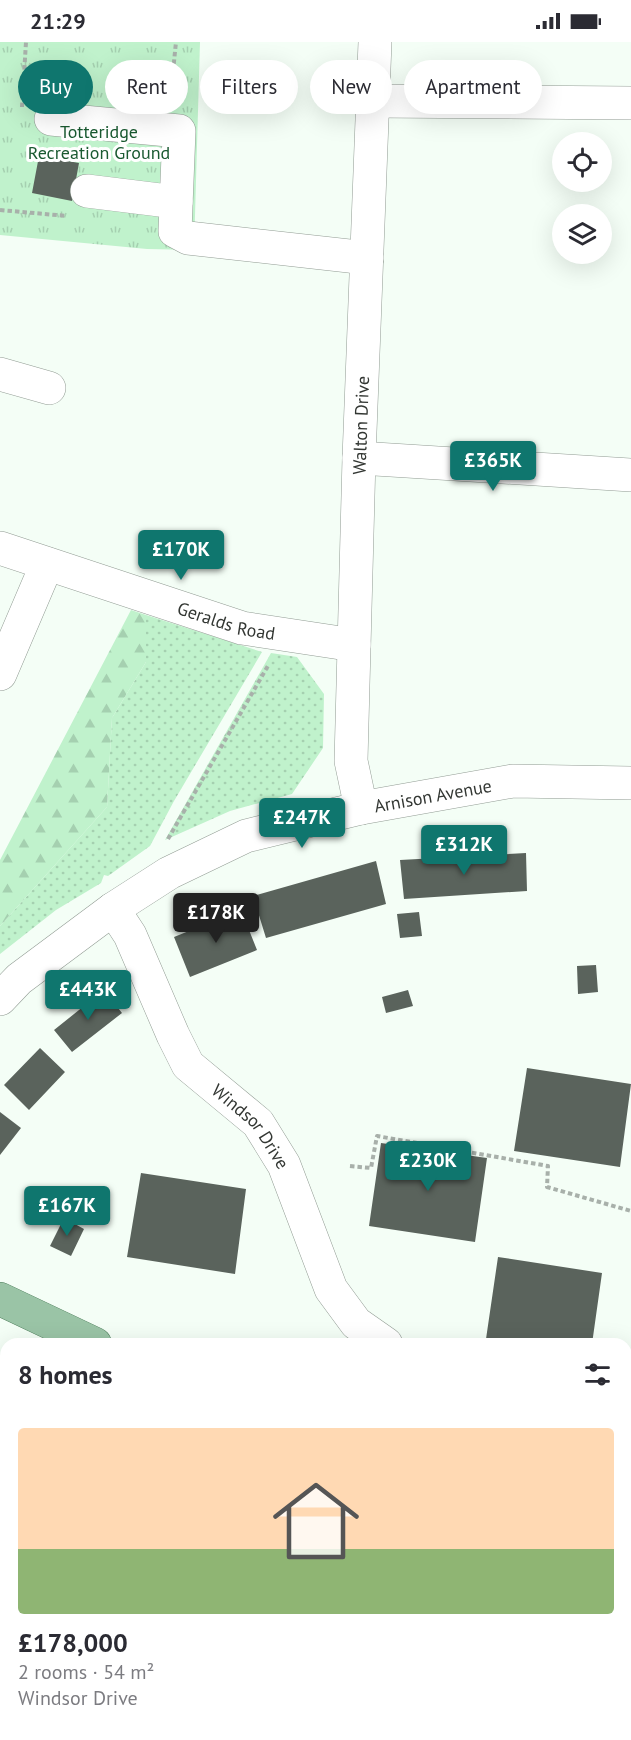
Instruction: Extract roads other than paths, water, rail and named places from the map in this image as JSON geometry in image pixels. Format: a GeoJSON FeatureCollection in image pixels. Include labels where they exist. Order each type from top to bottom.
{"type":"FeatureCollection","features":[{"type":"Feature","properties":{"kind":"main road"},"geometry":{"type":"LineString","coordinates":[[0,1299],[82,1338]]}},
{"type":"Feature","properties":{"kind":"street","name":"Walton Drive"},"geometry":{"type":"LineString","coordinates":[[374,60],[375,42]]}},
{"type":"Feature","properties":{"kind":"street"},"geometry":{"type":"LineString","coordinates":[[392,101],[631,103]]}},
{"type":"Feature","properties":{"kind":"street","name":"Walton Drive"},"geometry":{"type":"LineString","coordinates":[[361,808],[351,761],[359,458],[373,114]]}},
{"type":"Feature","properties":{"kind":"street"},"geometry":{"type":"LineString","coordinates":[[51,119],[179,131],[175,231],[188,238],[367,258]]}},
{"type":"Feature","properties":{"kind":"street"},"geometry":{"type":"LineString","coordinates":[[87,191],[176,202]]}},
{"type":"Feature","properties":{"kind":"street"},"geometry":{"type":"LineString","coordinates":[[0,374],[49,388]]}},
{"type":"Feature","properties":{"kind":"street"},"geometry":{"type":"LineString","coordinates":[[359,458],[631,475]]}},
{"type":"Feature","properties":{"kind":"street","name":"Geralds Road"},"geometry":{"type":"LineString","coordinates":[[0,549],[242,628],[354,645]]}},
{"type":"Feature","properties":{"kind":"street"},"geometry":{"type":"LineString","coordinates":[[0,674],[47,564]]}},
{"type":"Feature","properties":{"kind":"street","name":"Arnison Avenue"},"geometry":{"type":"LineString","coordinates":[[0,999],[19,979],[113,909],[169,873],[246,836],[361,808],[513,781],[631,783]]}},
{"type":"Feature","properties":{"kind":"street","name":"Windsor Drive"},"geometry":{"type":"LineString","coordinates":[[113,909],[130,935],[172,1035],[188,1065],[258,1123],[284,1165],[331,1289],[356,1323],[377,1338]]}},
{"type":"Feature","properties":{"kind":"park label","name":"Totteridge Recreation Ground"},"geometry":{"type":"Point","coordinates":[99,142]}}]}
